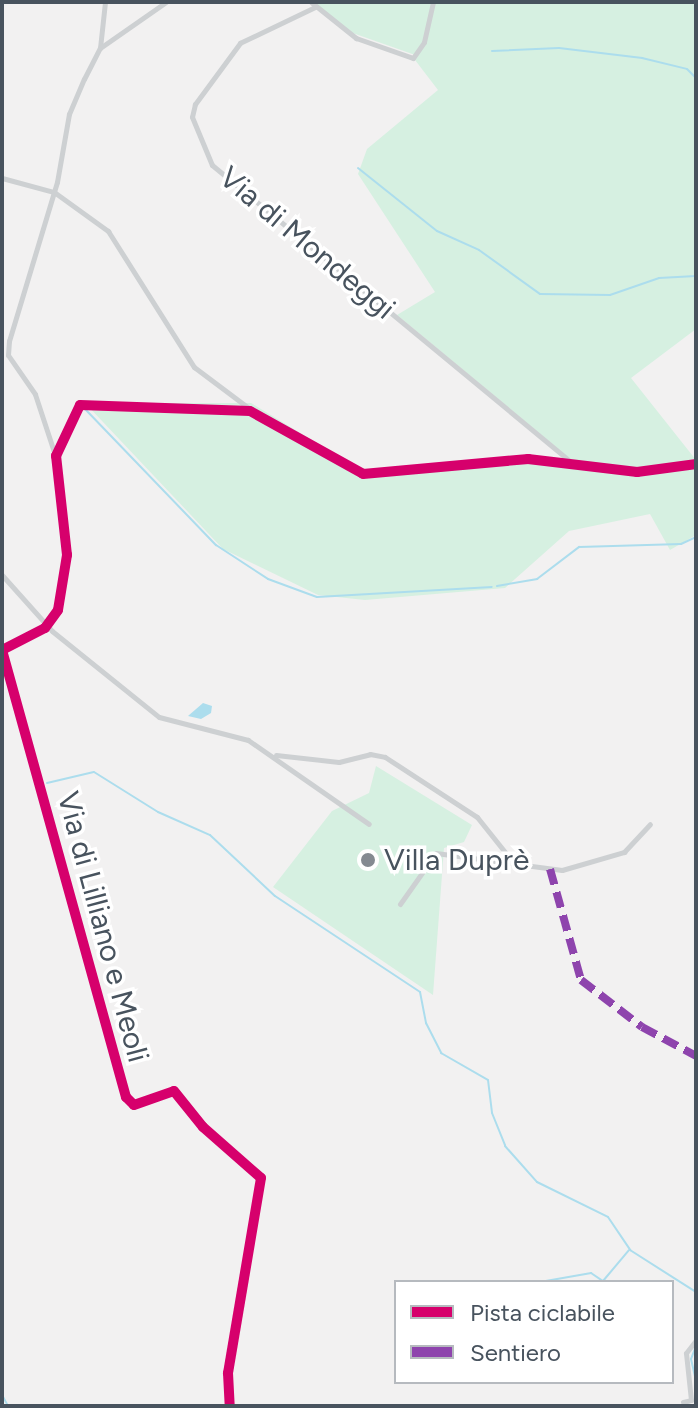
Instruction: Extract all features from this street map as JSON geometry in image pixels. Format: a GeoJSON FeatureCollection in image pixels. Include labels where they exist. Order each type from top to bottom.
{"type":"FeatureCollection","features":[{"type":"Feature","properties":{"kind":"street"},"geometry":{"type":"LineString","coordinates":[[2,650],[47,626],[57,613],[67,565],[56,456],[35,394],[7,348],[57,182],[71,109],[100,48],[105,2]]}},
{"type":"Feature","properties":{"kind":"street"},"geometry":{"type":"LineString","coordinates":[[100,48],[166,2]]}},
{"type":"Feature","properties":{"kind":"street","name":"Via di Mondeggi"},"geometry":{"type":"LineString","coordinates":[[433,2],[424,42],[413,58],[356,38],[313,4],[240,43],[195,104],[192,117],[212,165],[575,465]]}},
{"type":"Feature","properties":{"kind":"street"},"geometry":{"type":"LineString","coordinates":[[2,178],[54,192],[113,236],[194,367],[254,412],[358,474],[528,459],[644,472],[696,464]]}},
{"type":"Feature","properties":{"kind":"street"},"geometry":{"type":"LineString","coordinates":[[57,182],[67,200]]}},
{"type":"Feature","properties":{"kind":"street"},"geometry":{"type":"LineString","coordinates":[[41,188],[51,202]]}},
{"type":"Feature","properties":{"kind":"street"},"geometry":{"type":"LineString","coordinates":[[56,456],[80,405],[254,412]]}},
{"type":"Feature","properties":{"kind":"street"},"geometry":{"type":"LineString","coordinates":[[2,575],[47,626],[159,717],[184,727],[235,734],[276,755],[369,824]]}},
{"type":"Feature","properties":{"kind":"street","name":"Via di Lilliano e Meoli"},"geometry":{"type":"LineString","coordinates":[[2,650],[126,1097],[134,1105],[174,1091],[203,1127],[261,1178],[228,1373],[230,1406]]}},
{"type":"Feature","properties":{"kind":"street"},"geometry":{"type":"LineString","coordinates":[[276,755],[339,762],[370,754],[385,757],[477,817],[512,861]]}},
{"type":"Feature","properties":{"kind":"street"},"geometry":{"type":"LineString","coordinates":[[400,904],[436,853],[562,870],[624,852],[650,824]]}},
{"type":"Feature","properties":{"kind":"street"},"geometry":{"type":"LineString","coordinates":[[683,1402],[691,1400],[686,1353],[696,1340]]}},
{"type":"Feature","properties":{"kind":"green space"},"geometry":{"type":"Polygon","coordinates":[[[314,2],[696,2],[696,329],[631,378],[696,460],[696,535],[670,550],[650,514],[569,531],[505,588],[365,600],[318,595],[223,549],[85,403],[251,403],[361,470],[513,456],[574,462],[397,315],[435,292],[358,174],[367,149],[438,90],[415,60],[418,56],[347,31],[314,2]]]}},
{"type":"Feature","properties":{"kind":"green space"},"geometry":{"type":"Polygon","coordinates":[[[376,766],[472,825],[464,842],[444,848],[433,995],[273,887],[332,811],[369,793],[376,766]]]}},
{"type":"Feature","properties":{"kind":"water"},"geometry":{"type":"Polygon","coordinates":[[[203,703],[212,706],[211,713],[201,719],[188,716],[203,703]]]}},
{"type":"Feature","properties":{"kind":"waterway"},"geometry":{"type":"LineString","coordinates":[[492,51],[559,48],[642,58],[687,69],[696,78]]}},
{"type":"Feature","properties":{"kind":"waterway"},"geometry":{"type":"LineString","coordinates":[[358,168],[437,231],[479,250],[540,294],[610,295],[659,278],[696,276]]}},
{"type":"Feature","properties":{"kind":"waterway"},"geometry":{"type":"LineString","coordinates":[[85,409],[216,545],[268,579],[317,597],[492,587]]}},
{"type":"Feature","properties":{"kind":"waterway"},"geometry":{"type":"LineString","coordinates":[[497,586],[537,579],[579,547],[681,544],[696,537]]}},
{"type":"Feature","properties":{"kind":"waterway"},"geometry":{"type":"LineString","coordinates":[[47,783],[94,772],[158,812],[210,835],[275,896],[420,992],[426,1023],[441,1053],[488,1080],[492,1113],[505,1146],[537,1182],[608,1217],[630,1250],[696,1292]]}},
{"type":"Feature","properties":{"kind":"waterway"},"geometry":{"type":"LineString","coordinates":[[604,1280],[629,1250]]}},
{"type":"Feature","properties":{"kind":"waterway"},"geometry":{"type":"LineString","coordinates":[[551,1280],[591,1273],[602,1280]]}},
{"type":"Feature","properties":{"kind":"waterway"},"geometry":{"type":"LineString","coordinates":[[696,1346],[691,1359],[696,1381]]}},
{"type":"Feature","properties":{"kind":"waterway"},"geometry":{"type":"LineString","coordinates":[[2,1395],[8,1406]]}},
{"type":"Feature","properties":{"kind":"marked path"},"geometry":{"type":"LineString","coordinates":[[550,869],[581,980],[642,1027],[696,1056]]}},
{"type":"Feature","properties":{"kind":"cycle path"},"geometry":{"type":"LineString","coordinates":[[2,650],[45,628],[58,610],[67,555],[56,456],[80,405],[250,411],[363,474],[528,459],[637,472],[696,464]]}},
{"type":"Feature","properties":{"kind":"cycle path"},"geometry":{"type":"LineString","coordinates":[[2,650],[126,1097],[134,1105],[174,1091],[203,1127],[261,1178],[228,1373],[230,1406]]}},
{"type":"Feature","properties":{"kind":"place","name":"Villa Duprè"},"geometry":{"type":"Point","coordinates":[368,860]}}]}
